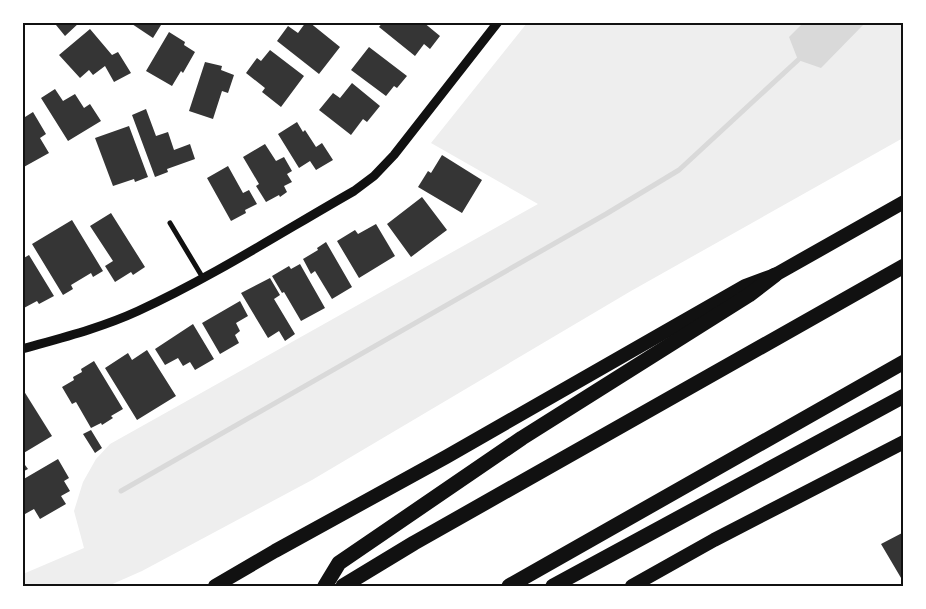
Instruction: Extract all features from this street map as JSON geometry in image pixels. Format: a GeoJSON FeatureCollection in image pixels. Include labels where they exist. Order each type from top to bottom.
{"type":"FeatureCollection","features":[{"type":"Feature","properties":{"kind":"highway"},"geometry":{"type":"LineString","coordinates":[[325,586],[339,564],[522,438],[749,295],[775,275],[904,202]]}},
{"type":"Feature","properties":{"kind":"highway"},"geometry":{"type":"LineString","coordinates":[[343,586],[422,539],[904,266]]}},
{"type":"Feature","properties":{"kind":"highway"},"geometry":{"type":"LineString","coordinates":[[215,586],[446,457],[744,286],[775,275]]}},
{"type":"Feature","properties":{"kind":"highway"},"geometry":{"type":"LineString","coordinates":[[509,586],[904,362]]}},
{"type":"Feature","properties":{"kind":"highway"},"geometry":{"type":"LineString","coordinates":[[553,586],[904,396]]}},
{"type":"Feature","properties":{"kind":"highway"},"geometry":{"type":"LineString","coordinates":[[632,586],[714,540],[904,442]]}},
{"type":"Feature","properties":{"kind":"street"},"geometry":{"type":"LineString","coordinates":[[22,349],[96,327],[137,311],[203,278],[354,192],[374,176],[394,155],[498,22]]}},
{"type":"Feature","properties":{"kind":"street"},"geometry":{"type":"LineString","coordinates":[[170,223],[203,278]]}},
{"type":"Feature","properties":{"kind":"shaded area"},"geometry":{"type":"Polygon","coordinates":[[[804,22],[865,23],[821,68],[798,60],[789,37],[804,22]]]}},
{"type":"Feature","properties":{"kind":"shaded area"},"geometry":{"type":"Polygon","coordinates":[[[527,23],[903,23],[903,138],[631,291],[312,480],[142,571],[108,586],[23,586],[23,574],[84,548],[74,511],[83,482],[96,459],[110,444],[538,204],[431,143],[527,23]]]}},
{"type":"Feature","properties":{"kind":"building"},"geometry":{"type":"Polygon","coordinates":[[[57,22],[80,22],[65,36],[56,25],[57,22]]]}},
{"type":"Feature","properties":{"kind":"building"},"geometry":{"type":"Polygon","coordinates":[[[129,22],[157,22],[161,25],[153,38],[129,22]]]}},
{"type":"Feature","properties":{"kind":"building"},"geometry":{"type":"Polygon","coordinates":[[[306,22],[309,22],[340,47],[319,74],[277,41],[288,26],[298,33],[306,22]]]}},
{"type":"Feature","properties":{"kind":"building"},"geometry":{"type":"Polygon","coordinates":[[[383,22],[423,22],[440,36],[430,49],[424,44],[415,56],[379,27],[383,22]]]}},
{"type":"Feature","properties":{"kind":"building"},"geometry":{"type":"Polygon","coordinates":[[[90,29],[112,55],[118,52],[131,73],[114,82],[105,66],[93,75],[89,70],[80,78],[59,55],[90,29]]]}},
{"type":"Feature","properties":{"kind":"building"},"geometry":{"type":"Polygon","coordinates":[[[169,32],[185,42],[184,45],[195,52],[183,73],[181,71],[172,86],[146,71],[169,32]]]}},
{"type":"Feature","properties":{"kind":"building"},"geometry":{"type":"Polygon","coordinates":[[[369,47],[407,76],[397,88],[394,86],[386,96],[351,70],[369,47]]]}},
{"type":"Feature","properties":{"kind":"building"},"geometry":{"type":"Polygon","coordinates":[[[270,50],[304,76],[281,107],[262,92],[265,88],[246,73],[257,58],[261,61],[270,50]]]}},
{"type":"Feature","properties":{"kind":"building"},"geometry":{"type":"Polygon","coordinates":[[[205,62],[222,66],[221,70],[234,75],[228,93],[222,91],[213,119],[189,111],[205,62]]]}},
{"type":"Feature","properties":{"kind":"building"},"geometry":{"type":"Polygon","coordinates":[[[352,83],[380,106],[367,122],[363,119],[351,135],[319,110],[333,93],[340,98],[352,83]]]}},
{"type":"Feature","properties":{"kind":"building"},"geometry":{"type":"Polygon","coordinates":[[[55,89],[63,101],[75,94],[84,108],[90,104],[101,121],[68,141],[41,98],[55,89]]]}},
{"type":"Feature","properties":{"kind":"building"},"geometry":{"type":"Polygon","coordinates":[[[146,109],[156,136],[168,132],[174,150],[190,144],[195,159],[167,169],[168,172],[155,177],[132,115],[146,109]]]}},
{"type":"Feature","properties":{"kind":"building"},"geometry":{"type":"Polygon","coordinates":[[[33,112],[46,134],[40,138],[49,153],[22,168],[22,113],[25,117],[33,112]]]}},
{"type":"Feature","properties":{"kind":"building"},"geometry":{"type":"Polygon","coordinates":[[[297,122],[303,132],[305,130],[316,147],[322,143],[333,160],[316,170],[310,161],[299,168],[278,134],[297,122]]]}},
{"type":"Feature","properties":{"kind":"building"},"geometry":{"type":"Polygon","coordinates":[[[129,126],[148,177],[135,182],[134,179],[113,186],[95,138],[129,126]]]}},
{"type":"Feature","properties":{"kind":"building"},"geometry":{"type":"Polygon","coordinates":[[[265,144],[276,161],[284,157],[292,171],[287,174],[292,182],[284,186],[287,192],[280,197],[279,195],[266,202],[256,186],[259,184],[243,157],[265,144]]]}},
{"type":"Feature","properties":{"kind":"building"},"geometry":{"type":"Polygon","coordinates":[[[442,155],[482,180],[462,213],[418,187],[428,171],[431,173],[442,155]]]}},
{"type":"Feature","properties":{"kind":"building"},"geometry":{"type":"Polygon","coordinates":[[[228,166],[243,193],[249,190],[257,204],[245,210],[246,213],[231,221],[207,178],[228,166]]]}},
{"type":"Feature","properties":{"kind":"building"},"geometry":{"type":"Polygon","coordinates":[[[422,197],[447,230],[411,257],[387,224],[422,197]]]}},
{"type":"Feature","properties":{"kind":"building"},"geometry":{"type":"Polygon","coordinates":[[[111,213],[145,267],[133,275],[131,272],[115,282],[105,266],[113,261],[90,226],[111,213]]]}},
{"type":"Feature","properties":{"kind":"building"},"geometry":{"type":"Polygon","coordinates":[[[72,220],[103,271],[93,277],[91,273],[71,285],[73,289],[63,295],[32,244],[72,220]]]}},
{"type":"Feature","properties":{"kind":"building"},"geometry":{"type":"Polygon","coordinates":[[[376,224],[395,256],[359,278],[337,241],[355,230],[358,234],[376,224]]]}},
{"type":"Feature","properties":{"kind":"building"},"geometry":{"type":"Polygon","coordinates":[[[326,242],[352,287],[332,299],[315,271],[311,274],[303,259],[318,250],[317,248],[326,242]]]}},
{"type":"Feature","properties":{"kind":"building"},"geometry":{"type":"Polygon","coordinates":[[[29,255],[54,296],[39,304],[37,301],[22,309],[22,259],[29,255]]]}},
{"type":"Feature","properties":{"kind":"building"},"geometry":{"type":"Polygon","coordinates":[[[300,264],[325,308],[301,321],[272,276],[289,266],[291,269],[300,264]]]}},
{"type":"Feature","properties":{"kind":"building"},"geometry":{"type":"Polygon","coordinates":[[[270,278],[280,295],[274,299],[295,334],[285,341],[279,331],[268,338],[241,293],[270,278]]]}},
{"type":"Feature","properties":{"kind":"building"},"geometry":{"type":"Polygon","coordinates":[[[240,301],[248,316],[236,323],[240,331],[235,335],[239,343],[220,354],[202,323],[240,301]]]}},
{"type":"Feature","properties":{"kind":"building"},"geometry":{"type":"Polygon","coordinates":[[[193,324],[214,359],[195,370],[190,362],[183,366],[178,358],[165,365],[155,349],[193,324]]]}},
{"type":"Feature","properties":{"kind":"building"},"geometry":{"type":"Polygon","coordinates":[[[147,350],[176,396],[137,420],[105,368],[128,353],[132,360],[147,350]]]}},
{"type":"Feature","properties":{"kind":"building"},"geometry":{"type":"Polygon","coordinates":[[[94,361],[123,409],[111,416],[113,418],[102,425],[101,423],[91,428],[76,402],[72,404],[62,387],[74,380],[73,377],[82,372],[81,369],[94,361]]]}},
{"type":"Feature","properties":{"kind":"building"},"geometry":{"type":"Polygon","coordinates":[[[22,388],[52,436],[22,454],[22,388]]]}},
{"type":"Feature","properties":{"kind":"building"},"geometry":{"type":"Polygon","coordinates":[[[91,430],[102,448],[95,453],[83,434],[91,430]]]}},
{"type":"Feature","properties":{"kind":"building"},"geometry":{"type":"Polygon","coordinates":[[[58,459],[69,478],[64,481],[70,491],[61,496],[66,504],[40,519],[34,509],[25,514],[22,510],[22,480],[58,459]]]}},
{"type":"Feature","properties":{"kind":"building"},"geometry":{"type":"Polygon","coordinates":[[[22,461],[28,469],[22,472],[22,461]]]}},
{"type":"Feature","properties":{"kind":"building"},"geometry":{"type":"Polygon","coordinates":[[[904,532],[904,583],[881,544],[904,532]]]}},
{"type":"Feature","properties":{"kind":"waterway"},"geometry":{"type":"LineString","coordinates":[[121,491],[606,214],[679,170],[798,60]]}}]}
